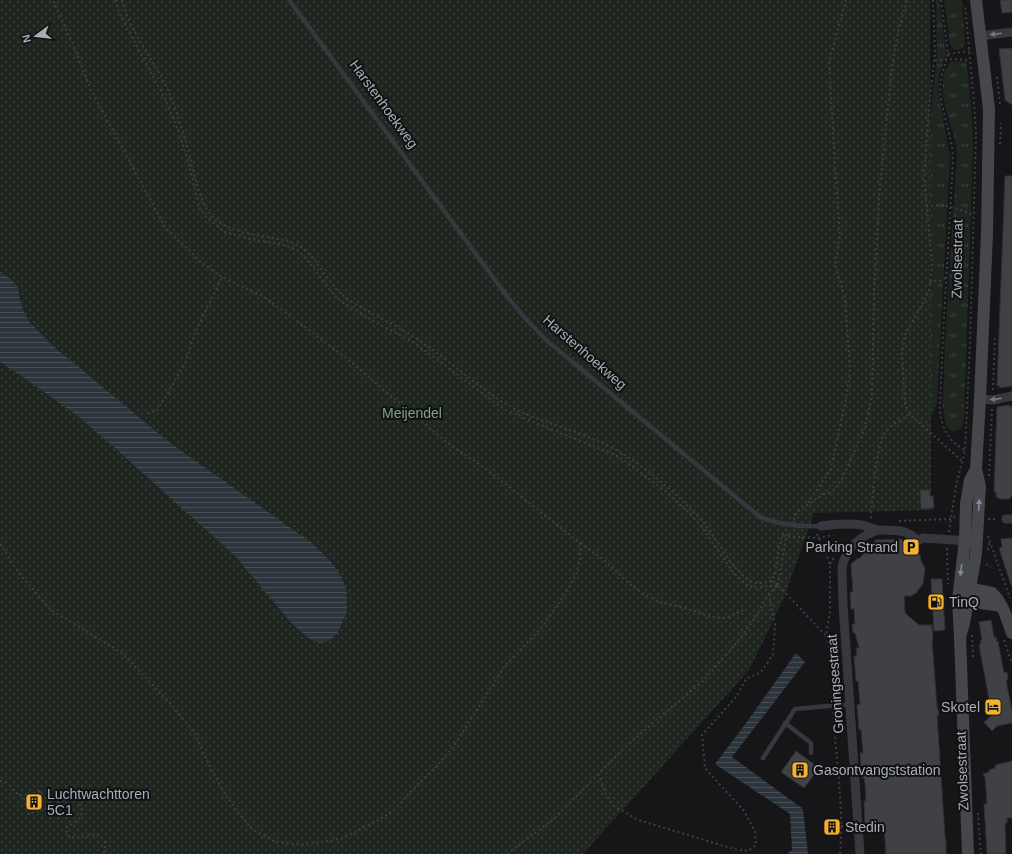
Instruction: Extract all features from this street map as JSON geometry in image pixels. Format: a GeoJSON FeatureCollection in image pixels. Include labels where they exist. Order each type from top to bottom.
{"type":"FeatureCollection","features":[{"type":"Feature","properties":{"kind":"main road","name":"Zwolsestraat"},"geometry":{"type":"LineString","coordinates":[[968,854],[960,637],[964,587],[976,541],[966,504],[970,480],[976,469],[987,234],[989,109],[976,0]]}},
{"type":"Feature","properties":{"kind":"main road"},"geometry":{"type":"LineString","coordinates":[[964,587],[992,594],[1007,605],[1009,631]]}},
{"type":"Feature","properties":{"kind":"main road"},"geometry":{"type":"LineString","coordinates":[[963,601],[1007,605]]}},
{"type":"Feature","properties":{"kind":"street"},"geometry":{"type":"LineString","coordinates":[[980,36],[1012,32]]}},
{"type":"Feature","properties":{"kind":"street"},"geometry":{"type":"LineString","coordinates":[[980,399],[993,400],[1012,396]]}},
{"type":"Feature","properties":{"kind":"street","name":"Harstenhoekweg"},"geometry":{"type":"LineString","coordinates":[[819,530],[844,523],[863,525],[879,530],[903,532],[914,536],[917,541],[924,538],[976,541]]}},
{"type":"Feature","properties":{"kind":"street","name":"Groningsestraat"},"geometry":{"type":"LineString","coordinates":[[860,854],[842,567],[843,561],[853,546],[867,534],[879,530]]}},
{"type":"Feature","properties":{"kind":"lane","name":"Harstenhoekweg"},"geometry":{"type":"LineString","coordinates":[[289,0],[509,299],[546,340],[753,512],[768,520],[784,525],[819,530]]}},
{"type":"Feature","properties":{"kind":"lane"},"geometry":{"type":"LineString","coordinates":[[763,758],[795,709],[850,704]]}},
{"type":"Feature","properties":{"kind":"lane"},"geometry":{"type":"LineString","coordinates":[[786,723],[811,742],[811,753]]}},
{"type":"Feature","properties":{"kind":"path"},"geometry":{"type":"LineString","coordinates":[[54,0],[91,90],[165,227],[202,264],[222,277],[264,297],[283,310],[346,358],[450,444],[485,468],[580,543],[603,559],[642,593],[659,602],[685,608],[712,617],[725,618],[746,609]]}},
{"type":"Feature","properties":{"kind":"path"},"geometry":{"type":"LineString","coordinates":[[116,0],[118,10],[165,99],[178,130],[188,161],[200,210],[211,223],[225,232],[237,236],[285,245],[297,250],[307,260],[334,295],[342,302],[413,342],[506,410],[613,454],[654,482],[696,520],[732,571],[746,585],[757,588],[778,585]]}},
{"type":"Feature","properties":{"kind":"path"},"geometry":{"type":"LineString","coordinates":[[122,0],[132,25],[167,89],[184,135],[203,203],[218,222],[233,229],[297,244],[309,255],[335,288],[346,299],[418,339],[511,407],[620,452],[670,490],[703,522],[740,572],[749,580],[757,583],[771,581],[778,585],[826,636]]}},
{"type":"Feature","properties":{"kind":"path"},"geometry":{"type":"LineString","coordinates":[[806,505],[831,469],[845,406],[850,370],[845,298],[835,264],[840,234],[829,62],[846,0]]}},
{"type":"Feature","properties":{"kind":"path"},"geometry":{"type":"LineString","coordinates":[[507,854],[555,818],[621,751],[655,720],[703,681],[734,646],[753,621],[769,594],[778,585],[786,537],[797,512],[822,495],[834,490],[841,481],[860,440],[867,419],[872,396],[874,294],[880,185],[892,67],[907,0]]}},
{"type":"Feature","properties":{"kind":"path"},"geometry":{"type":"LineString","coordinates":[[933,0],[936,42],[924,177],[932,264],[930,284],[924,301],[905,335],[902,352],[906,404],[910,414],[963,461]]}},
{"type":"Feature","properties":{"kind":"path"},"geometry":{"type":"LineString","coordinates":[[941,0],[948,54],[941,78],[940,89],[941,101],[952,146],[953,161],[941,372],[941,419],[942,425],[948,437],[964,450]]}},
{"type":"Feature","properties":{"kind":"path","name":"Zwolsestraat"},"geometry":{"type":"LineString","coordinates":[[895,521],[951,519],[956,486],[963,461],[970,342],[976,135],[964,0]]}},
{"type":"Feature","properties":{"kind":"path"},"geometry":{"type":"LineString","coordinates":[[948,54],[969,51]]}},
{"type":"Feature","properties":{"kind":"path"},"geometry":{"type":"LineString","coordinates":[[934,60],[958,59],[970,61]]}},
{"type":"Feature","properties":{"kind":"path"},"geometry":{"type":"LineString","coordinates":[[926,206],[941,205],[973,215]]}},
{"type":"Feature","properties":{"kind":"path"},"geometry":{"type":"LineString","coordinates":[[147,412],[157,410],[185,363],[195,334],[222,277]]}},
{"type":"Feature","properties":{"kind":"path"},"geometry":{"type":"LineString","coordinates":[[930,284],[947,277]]}},
{"type":"Feature","properties":{"kind":"path"},"geometry":{"type":"LineString","coordinates":[[871,522],[873,492],[880,445],[884,434],[890,427],[910,414]]}},
{"type":"Feature","properties":{"kind":"path"},"geometry":{"type":"LineString","coordinates":[[778,530],[784,531]]}},
{"type":"Feature","properties":{"kind":"path"},"geometry":{"type":"LineString","coordinates":[[819,530],[818,538],[830,565],[830,611],[826,636],[833,663],[832,706],[840,817],[840,854]]}},
{"type":"Feature","properties":{"kind":"path"},"geometry":{"type":"LineString","coordinates":[[976,541],[987,533],[990,539],[1007,605]]}},
{"type":"Feature","properties":{"kind":"path"},"geometry":{"type":"LineString","coordinates":[[771,581],[775,574],[779,547],[783,536],[818,538],[834,535]]}},
{"type":"Feature","properties":{"kind":"path"},"geometry":{"type":"LineString","coordinates":[[988,552],[990,539]]}},
{"type":"Feature","properties":{"kind":"path"},"geometry":{"type":"LineString","coordinates":[[0,544],[19,573],[51,610],[122,653],[170,703],[195,734],[210,767],[225,794],[252,829],[276,842],[303,845],[341,839],[375,822],[393,811],[437,766],[454,746],[504,668],[543,626],[564,594],[576,572],[580,560],[580,543]]}},
{"type":"Feature","properties":{"kind":"path"},"geometry":{"type":"LineString","coordinates":[[985,570],[987,558]]}},
{"type":"Feature","properties":{"kind":"path"},"geometry":{"type":"LineString","coordinates":[[986,564],[991,567]]}},
{"type":"Feature","properties":{"kind":"path"},"geometry":{"type":"LineString","coordinates":[[598,774],[606,794],[613,805],[638,820],[734,849],[748,851],[756,845],[755,831],[744,811],[705,768],[702,734],[737,696],[746,679],[760,673],[773,655],[775,625],[769,594]]}},
{"type":"Feature","properties":{"kind":"path"},"geometry":{"type":"LineString","coordinates":[[972,629],[973,660]]}},
{"type":"Feature","properties":{"kind":"path"},"geometry":{"type":"LineString","coordinates":[[1009,631],[1012,664]]}},
{"type":"Feature","properties":{"kind":"path"},"geometry":{"type":"LineString","coordinates":[[0,780],[9,784],[19,795],[22,796],[40,791],[43,804],[38,806],[40,810]]}},
{"type":"Feature","properties":{"kind":"path"},"geometry":{"type":"LineString","coordinates":[[29,794],[30,798],[24,799],[28,814],[54,806],[68,798],[75,798],[81,806],[81,813],[78,820],[66,828],[67,835],[74,838],[93,835],[100,836],[105,842],[104,854]]}},
{"type":"Feature","properties":{"kind":"path","name":"Zwolsestraat"},"geometry":{"type":"LineString","coordinates":[[978,808],[981,854]]}},
{"type":"Feature","properties":{"kind":"green space","name":"Meijendel"},"geometry":{"type":"Polygon","coordinates":[[[0,0],[930,0],[931,510],[814,513],[784,598],[749,670],[583,854],[0,854],[0,0]]]}},
{"type":"Feature","properties":{"kind":"green space"},"geometry":{"type":"Polygon","coordinates":[[[936,0],[939,0],[946,54],[939,76],[938,91],[950,156],[937,403],[930,417],[930,293],[932,278],[928,150],[937,58],[936,0]]]}},
{"type":"Feature","properties":{"kind":"green space"},"geometry":{"type":"Polygon","coordinates":[[[944,0],[962,0],[965,44],[961,49],[954,50],[950,44],[944,0]]]}},
{"type":"Feature","properties":{"kind":"green space"},"geometry":{"type":"Polygon","coordinates":[[[950,62],[966,62],[967,66],[972,115],[973,150],[964,419],[961,429],[953,432],[946,425],[943,407],[945,341],[957,154],[956,143],[943,96],[943,84],[945,73],[950,62]]]}},
{"type":"Feature","properties":{"kind":"shaded area"},"geometry":{"type":"Polygon","coordinates":[[[0,272],[11,279],[17,286],[25,315],[30,323],[53,346],[170,443],[312,543],[331,562],[342,578],[347,592],[347,612],[338,632],[329,641],[320,643],[310,639],[293,625],[235,556],[106,440],[79,417],[0,362],[0,272]]]}},
{"type":"Feature","properties":{"kind":"shaded area"},"geometry":{"type":"Polygon","coordinates":[[[796,653],[805,662],[732,757],[803,809],[808,854],[787,854],[792,850],[790,814],[715,764],[796,653]]]}},
{"type":"Feature","properties":{"kind":"building"},"geometry":{"type":"Polygon","coordinates":[[[1000,0],[1012,0],[1012,12],[1002,13],[1000,0]]]}},
{"type":"Feature","properties":{"kind":"building"},"geometry":{"type":"Polygon","coordinates":[[[1012,48],[1012,105],[1005,100],[999,49],[1012,48]]]}},
{"type":"Feature","properties":{"kind":"building"},"geometry":{"type":"Polygon","coordinates":[[[1005,176],[1012,176],[1012,386],[999,388],[1000,386],[997,386],[1005,176]]]}},
{"type":"Feature","properties":{"kind":"building"},"geometry":{"type":"Polygon","coordinates":[[[1008,405],[1012,407],[1012,496],[1009,499],[1001,499],[996,497],[996,492],[994,492],[997,407],[1008,405]]]}},
{"type":"Feature","properties":{"kind":"building"},"geometry":{"type":"Polygon","coordinates":[[[920,490],[930,490],[930,496],[933,496],[934,508],[921,509],[920,490]]]}},
{"type":"Feature","properties":{"kind":"building"},"geometry":{"type":"Polygon","coordinates":[[[1012,538],[1011,585],[999,548],[1002,547],[1001,539],[1012,538]]]}},
{"type":"Feature","properties":{"kind":"building"},"geometry":{"type":"Polygon","coordinates":[[[901,539],[920,555],[921,561],[925,568],[923,584],[916,593],[911,596],[904,596],[905,613],[919,625],[932,625],[937,707],[939,715],[937,715],[946,854],[886,854],[884,828],[876,828],[876,825],[865,826],[865,783],[864,778],[862,778],[860,753],[863,753],[857,705],[860,704],[854,656],[857,656],[856,648],[859,648],[855,633],[853,633],[852,624],[855,624],[854,609],[851,609],[850,592],[853,592],[851,564],[858,558],[859,559],[876,540],[901,539]]]}},
{"type":"Feature","properties":{"kind":"building"},"geometry":{"type":"Polygon","coordinates":[[[931,579],[942,579],[945,630],[934,631],[931,579]]]}},
{"type":"Feature","properties":{"kind":"building"},"geometry":{"type":"Polygon","coordinates":[[[991,620],[994,637],[996,637],[997,642],[998,641],[1004,673],[1007,672],[1008,680],[1006,680],[1012,712],[1012,723],[997,726],[992,731],[984,722],[992,715],[979,645],[981,644],[980,640],[982,640],[979,622],[991,620]]]}},
{"type":"Feature","properties":{"kind":"building","name":"Gasontvangststation"},"geometry":{"type":"Polygon","coordinates":[[[796,751],[819,768],[804,788],[781,772],[796,751]]]}},
{"type":"Feature","properties":{"kind":"building"},"geometry":{"type":"Polygon","coordinates":[[[1012,761],[1012,818],[1007,818],[1007,823],[1005,823],[1006,854],[987,854],[984,804],[987,804],[985,777],[983,774],[995,768],[995,765],[1012,761]]]}},
{"type":"Feature","properties":{"kind":"place","name":"Parking Strand"},"geometry":{"type":"Point","coordinates":[911,547]}},
{"type":"Feature","properties":{"kind":"place","name":"TinQ"},"geometry":{"type":"Point","coordinates":[936,602]}},
{"type":"Feature","properties":{"kind":"place","name":"Skotel"},"geometry":{"type":"Point","coordinates":[993,707]}},
{"type":"Feature","properties":{"kind":"place","name":"Gasontvangststation"},"geometry":{"type":"Point","coordinates":[800,770]}},
{"type":"Feature","properties":{"kind":"place","name":"Luchtwachttoren 5C1"},"geometry":{"type":"Point","coordinates":[34,802]}},
{"type":"Feature","properties":{"kind":"place","name":"Stedin"},"geometry":{"type":"Point","coordinates":[832,827]}}]}
